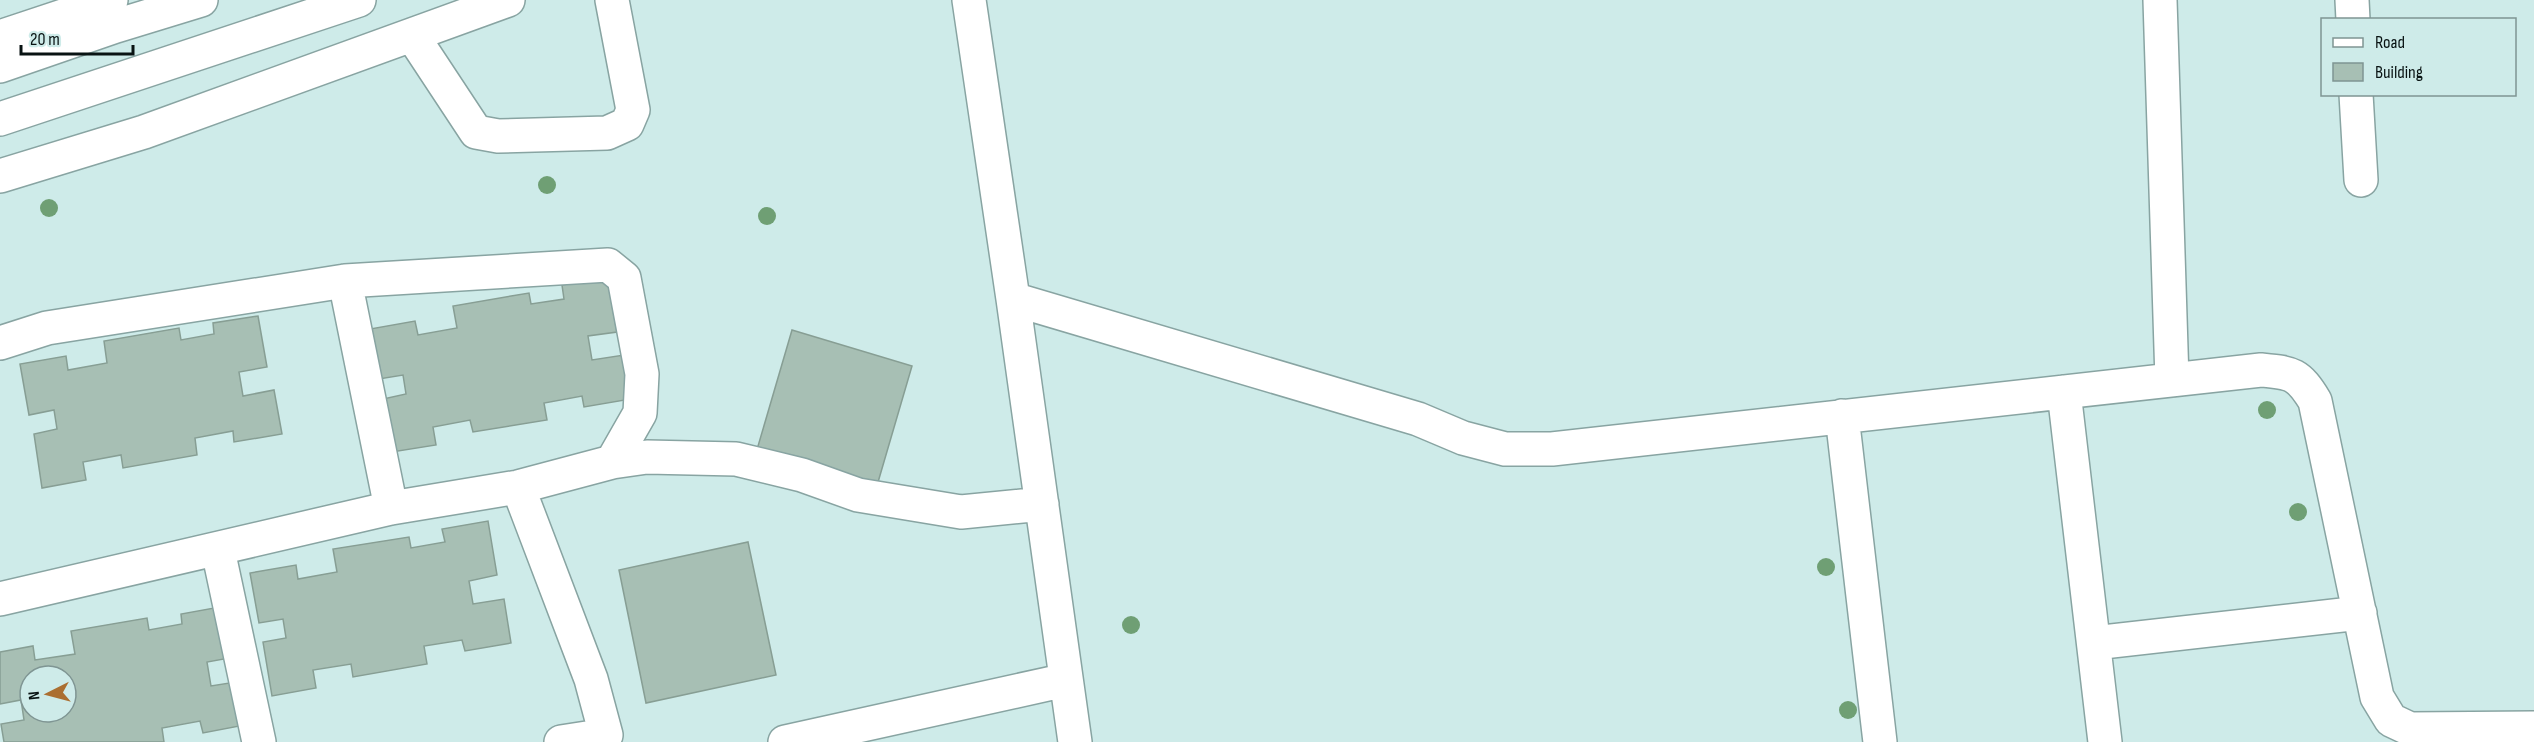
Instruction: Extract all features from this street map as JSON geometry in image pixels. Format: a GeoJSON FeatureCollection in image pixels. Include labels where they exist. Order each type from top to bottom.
{"type":"FeatureCollection","features":[{"type":"Feature","properties":{"kind":"street"},"geometry":{"type":"LineString","coordinates":[[0,37],[111,0]]}},
{"type":"Feature","properties":{"kind":"street"},"geometry":{"type":"LineString","coordinates":[[0,66],[116,26],[201,0]]}},
{"type":"Feature","properties":{"kind":"street"},"geometry":{"type":"LineString","coordinates":[[0,119],[359,0]]}},
{"type":"Feature","properties":{"kind":"street"},"geometry":{"type":"LineString","coordinates":[[0,176],[144,132],[508,0]]}},
{"type":"Feature","properties":{"kind":"street"},"geometry":{"type":"LineString","coordinates":[[412,35],[476,132],[498,136],[607,134],[627,124],[633,110],[612,0]]}},
{"type":"Feature","properties":{"kind":"street"},"geometry":{"type":"LineString","coordinates":[[969,0],[1075,742]]}},
{"type":"Feature","properties":{"kind":"street"},"geometry":{"type":"LineString","coordinates":[[2160,0],[2172,380]]}},
{"type":"Feature","properties":{"kind":"street"},"geometry":{"type":"LineString","coordinates":[[2352,0],[2352,18]]}},
{"type":"Feature","properties":{"kind":"street"},"geometry":{"type":"LineString","coordinates":[[2356,96],[2361,180]]}},
{"type":"Feature","properties":{"kind":"street"},"geometry":{"type":"LineString","coordinates":[[0,343],[47,328],[345,281],[608,265],[624,278],[642,374],[640,413],[612,462]]}},
{"type":"Feature","properties":{"kind":"street"},"geometry":{"type":"LineString","coordinates":[[345,281],[392,508]]}},
{"type":"Feature","properties":{"kind":"street"},"geometry":{"type":"LineString","coordinates":[[1013,299],[1418,419],[1462,438],[1505,449],[1552,449],[2261,370],[2284,372],[2303,381],[2315,401],[2377,697],[2391,720],[2410,729],[2534,728]]}},
{"type":"Feature","properties":{"kind":"street"},"geometry":{"type":"LineString","coordinates":[[2064,392],[2105,742]]}},
{"type":"Feature","properties":{"kind":"street"},"geometry":{"type":"LineString","coordinates":[[1842,416],[1880,742]]}},
{"type":"Feature","properties":{"kind":"street"},"geometry":{"type":"LineString","coordinates":[[0,599],[392,508],[518,487],[612,462],[647,457],[736,459],[802,475],[858,495],[961,512],[1042,504]]}},
{"type":"Feature","properties":{"kind":"street"},"geometry":{"type":"LineString","coordinates":[[518,487],[591,679],[607,738],[561,742]]}},
{"type":"Feature","properties":{"kind":"street"},"geometry":{"type":"LineString","coordinates":[[218,550],[259,742]]}},
{"type":"Feature","properties":{"kind":"street"},"geometry":{"type":"LineString","coordinates":[[2094,643],[2360,614]]}},
{"type":"Feature","properties":{"kind":"street"},"geometry":{"type":"LineString","coordinates":[[785,742],[827,738],[1066,680]]}},
{"type":"Feature","properties":{"kind":"building"},"geometry":{"type":"Polygon","coordinates":[[[607,277],[617,332],[588,336],[592,360],[624,355],[631,399],[584,407],[582,396],[544,403],[547,420],[473,432],[470,420],[433,427],[436,445],[392,452],[383,399],[406,394],[403,375],[379,379],[370,329],[415,321],[418,335],[457,328],[453,306],[529,293],[531,304],[564,299],[562,285],[607,277]]]}},
{"type":"Feature","properties":{"kind":"building"},"geometry":{"type":"Polygon","coordinates":[[[258,316],[267,367],[239,372],[243,396],[274,390],[282,434],[234,442],[233,431],[195,438],[197,455],[123,468],[121,455],[83,462],[86,480],[42,488],[34,434],[57,429],[54,410],[29,415],[20,364],[66,356],[68,370],[107,363],[104,341],[179,328],[181,340],[214,334],[213,323],[258,316]]]}},
{"type":"Feature","properties":{"kind":"building"},"geometry":{"type":"Polygon","coordinates":[[[792,330],[912,366],[876,489],[756,453],[792,330]]]}},
{"type":"Feature","properties":{"kind":"building"},"geometry":{"type":"Polygon","coordinates":[[[488,521],[497,575],[469,581],[473,604],[504,599],[511,643],[465,651],[462,640],[424,646],[427,664],[353,677],[351,664],[313,670],[316,688],[272,696],[263,642],[286,638],[283,619],[259,623],[250,573],[296,565],[298,579],[337,572],[333,549],[409,537],[411,548],[445,542],[442,529],[488,521]]]}},
{"type":"Feature","properties":{"kind":"building"},"geometry":{"type":"Polygon","coordinates":[[[748,542],[776,675],[646,703],[619,570],[748,542]]]}},
{"type":"Feature","properties":{"kind":"building"},"geometry":{"type":"Polygon","coordinates":[[[225,606],[235,657],[207,662],[211,686],[242,681],[250,724],[203,733],[200,721],[162,728],[164,742],[4,742],[1,724],[18,721],[18,724],[78,724],[78,664],[18,664],[18,701],[0,704],[0,652],[33,646],[35,660],[75,654],[71,631],[147,618],[149,630],[182,624],[181,614],[225,606]]]}}]}
